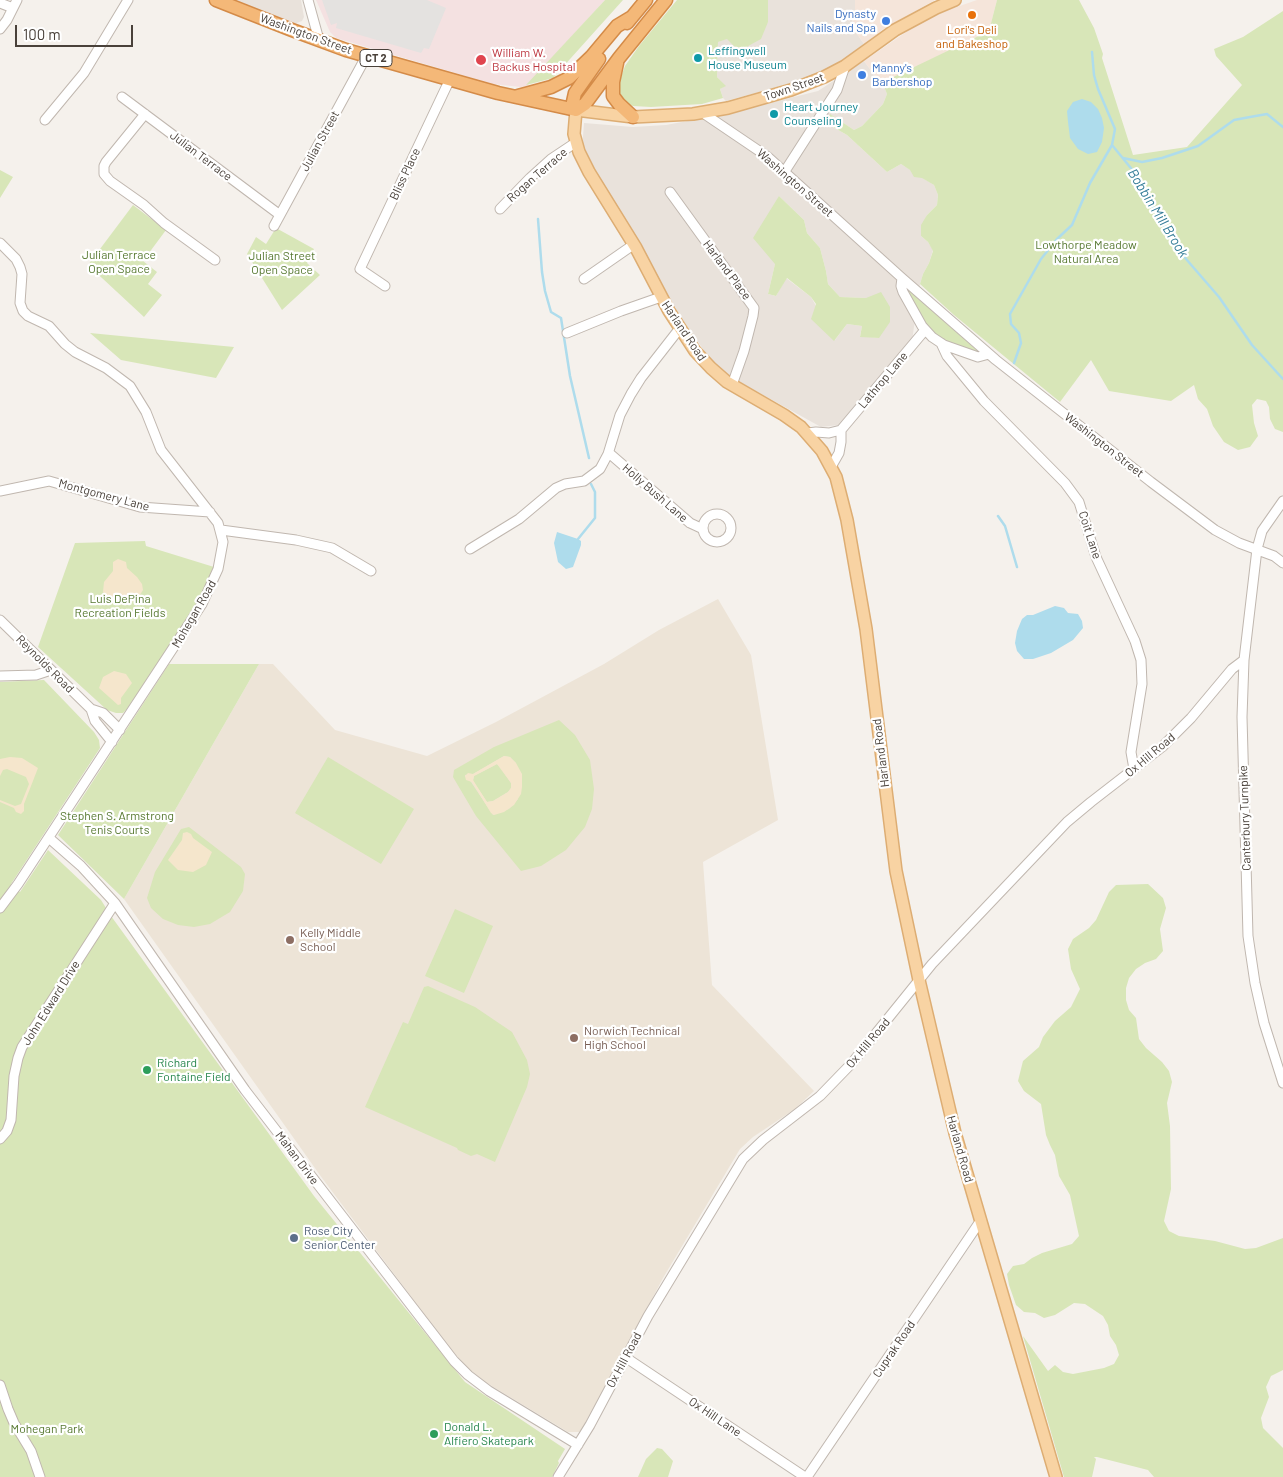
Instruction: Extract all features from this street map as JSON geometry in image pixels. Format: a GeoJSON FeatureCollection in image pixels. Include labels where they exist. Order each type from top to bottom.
{"type":"FeatureCollection","features":[{"type":"Feature","properties":{"kind":"highway","name":"Washington Street"},"geometry":{"type":"LineString","coordinates":[[216,0],[319,40],[367,56],[515,97],[576,110]]}},
{"type":"Feature","properties":{"kind":"highway","name":"CT 2"},"geometry":{"type":"LineString","coordinates":[[515,97],[543,90],[569,78],[591,57],[617,26],[632,17],[646,0]]}},
{"type":"Feature","properties":{"kind":"highway"},"geometry":{"type":"LineString","coordinates":[[632,17],[576,89],[573,99],[576,110],[584,104],[666,0]]}},
{"type":"Feature","properties":{"kind":"highway"},"geometry":{"type":"LineString","coordinates":[[619,58],[613,82],[613,96],[633,117]]}},
{"type":"Feature","properties":{"kind":"main road","name":"Town Street"},"geometry":{"type":"LineString","coordinates":[[703,113],[791,90],[824,78],[845,66],[895,30],[955,0]]}},
{"type":"Feature","properties":{"kind":"main road","name":"Washington Street"},"geometry":{"type":"LineString","coordinates":[[576,110],[633,117],[703,113]]}},
{"type":"Feature","properties":{"kind":"main road","name":"Harland Road"},"geometry":{"type":"LineString","coordinates":[[576,110],[574,127],[576,143],[589,172],[634,245],[661,297],[680,328],[705,363],[732,385],[791,419],[808,433],[831,467],[844,503],[871,665],[896,871],[919,980],[955,1133],[1056,1477]]}},
{"type":"Feature","properties":{"kind":"street"},"geometry":{"type":"LineString","coordinates":[[45,120],[80,79],[128,0]]}},
{"type":"Feature","properties":{"kind":"street"},"geometry":{"type":"LineString","coordinates":[[308,0],[319,40]]}},
{"type":"Feature","properties":{"kind":"street"},"geometry":{"type":"LineString","coordinates":[[0,3],[15,4],[0,29]]}},
{"type":"Feature","properties":{"kind":"street","name":"Julian Street"},"geometry":{"type":"LineString","coordinates":[[274,226],[367,56]]}},
{"type":"Feature","properties":{"kind":"street"},"geometry":{"type":"LineString","coordinates":[[785,171],[837,90],[845,66]]}},
{"type":"Feature","properties":{"kind":"street","name":"Bliss Place"},"geometry":{"type":"LineString","coordinates":[[385,286],[360,269],[450,79]]}},
{"type":"Feature","properties":{"kind":"street","name":"Julian Terrace"},"geometry":{"type":"LineString","coordinates":[[122,97],[280,215]]}},
{"type":"Feature","properties":{"kind":"street","name":"Washington Street"},"geometry":{"type":"LineString","coordinates":[[703,113],[744,140],[785,171],[902,278],[989,354],[1150,482],[1215,530],[1239,543],[1274,556],[1283,563]]}},
{"type":"Feature","properties":{"kind":"street"},"geometry":{"type":"LineString","coordinates":[[145,114],[106,162],[104,174],[110,181],[144,205],[164,223],[215,260]]}},
{"type":"Feature","properties":{"kind":"street","name":"Rogan Terrace"},"geometry":{"type":"LineString","coordinates":[[500,209],[530,178],[562,151],[576,143]]}},
{"type":"Feature","properties":{"kind":"street","name":"Harland Place"},"geometry":{"type":"LineString","coordinates":[[670,192],[754,308],[744,351],[732,385]]}},
{"type":"Feature","properties":{"kind":"street","name":"Mohegan Road"},"geometry":{"type":"LineString","coordinates":[[0,243],[13,256],[20,267],[22,274],[20,303],[23,311],[28,316],[49,326],[65,344],[78,354],[106,368],[130,386],[146,412],[161,450],[218,523],[223,542],[222,554],[207,595],[49,838],[0,908]]}},
{"type":"Feature","properties":{"kind":"street"},"geometry":{"type":"LineString","coordinates":[[584,279],[634,245]]}},
{"type":"Feature","properties":{"kind":"street"},"geometry":{"type":"LineString","coordinates":[[902,278],[902,289],[925,330],[941,344],[978,357],[989,354]]}},
{"type":"Feature","properties":{"kind":"street"},"geometry":{"type":"LineString","coordinates":[[567,333],[661,297]]}},
{"type":"Feature","properties":{"kind":"street"},"geometry":{"type":"LineString","coordinates":[[470,549],[519,519],[556,488],[590,477],[602,466],[609,453],[620,415],[634,388],[680,328]]}},
{"type":"Feature","properties":{"kind":"street","name":"Lathrop Lane"},"geometry":{"type":"LineString","coordinates":[[841,430],[925,330]]}},
{"type":"Feature","properties":{"kind":"street","name":"Coit Lane"},"geometry":{"type":"LineString","coordinates":[[941,344],[947,356],[984,401],[1060,477],[1077,498],[1096,557],[1136,641],[1140,654],[1142,684],[1131,752],[1134,769]]}},
{"type":"Feature","properties":{"kind":"street"},"geometry":{"type":"LineString","coordinates":[[808,433],[829,433],[841,430],[839,453],[831,467]]}},
{"type":"Feature","properties":{"kind":"street","name":"Holly Bush Lane"},"geometry":{"type":"LineString","coordinates":[[609,453],[690,524],[703,529]]}},
{"type":"Feature","properties":{"kind":"street","name":"Montgomery Lane"},"geometry":{"type":"LineString","coordinates":[[0,491],[49,481],[140,507],[210,512]]}},
{"type":"Feature","properties":{"kind":"street","name":"Canterbury Turnpike"},"geometry":{"type":"LineString","coordinates":[[1283,501],[1262,531],[1257,549],[1244,660],[1242,717],[1248,936],[1264,1023],[1283,1082]]}},
{"type":"Feature","properties":{"kind":"street"},"geometry":{"type":"LineString","coordinates":[[221,530],[296,540],[332,548],[371,571]]}},
{"type":"Feature","properties":{"kind":"street","name":"Reynolds Road"},"geometry":{"type":"LineString","coordinates":[[0,620],[91,709],[103,713],[120,730]]}},
{"type":"Feature","properties":{"kind":"street","name":"Ox Hill Road"},"geometry":{"type":"LineString","coordinates":[[558,1477],[578,1445],[625,1357],[675,1271],[743,1159],[759,1144],[800,1114],[857,1058],[919,980],[1067,822],[1162,747],[1232,669],[1244,660]]}},
{"type":"Feature","properties":{"kind":"street"},"geometry":{"type":"LineString","coordinates":[[0,676],[36,675],[51,670]]}},
{"type":"Feature","properties":{"kind":"street","name":"Reynolds Road"},"geometry":{"type":"LineString","coordinates":[[91,709],[95,721],[112,742]]}},
{"type":"Feature","properties":{"kind":"street","name":"Mahan Drive"},"geometry":{"type":"LineString","coordinates":[[49,838],[88,874],[115,903],[245,1090],[454,1361],[468,1375],[489,1391],[578,1445]]}},
{"type":"Feature","properties":{"kind":"street","name":"John Edward Drive"},"geometry":{"type":"LineString","coordinates":[[0,1139],[7,1131],[12,1120],[14,1076],[22,1047],[115,903]]}},
{"type":"Feature","properties":{"kind":"street","name":"Cuprak Road"},"geometry":{"type":"LineString","coordinates":[[806,1477],[980,1220]]}},
{"type":"Feature","properties":{"kind":"street","name":"Ox Hill Lane"},"geometry":{"type":"LineString","coordinates":[[625,1357],[806,1477]]}},
{"type":"Feature","properties":{"kind":"street"},"geometry":{"type":"LineString","coordinates":[[0,1385],[10,1414],[31,1451],[40,1477]]}},
{"type":"Feature","properties":{"kind":"shaded area"},"geometry":{"type":"Polygon","coordinates":[[[229,0],[301,0],[304,17],[302,21],[294,24],[229,0]]]}},
{"type":"Feature","properties":{"kind":"shaded area","name":"William W. Backus Hospital"},"geometry":{"type":"Polygon","coordinates":[[[316,0],[605,0],[527,86],[521,87],[493,84],[336,38],[330,32],[316,0]]]}},
{"type":"Feature","properties":{"kind":"shaded area"},"geometry":{"type":"Polygon","coordinates":[[[322,0],[427,0],[446,8],[429,49],[424,48],[421,53],[336,28],[337,23],[331,25],[322,0]]]}},
{"type":"Feature","properties":{"kind":"shaded area"},"geometry":{"type":"Polygon","coordinates":[[[768,0],[855,0],[855,31],[864,44],[841,62],[822,72],[800,81],[726,101],[720,89],[725,86],[717,77],[718,42],[768,22],[768,0]]]}},
{"type":"Feature","properties":{"kind":"shaded area"},"geometry":{"type":"Polygon","coordinates":[[[855,0],[935,0],[882,30],[864,44],[855,31],[852,19],[855,10],[855,0]]]}},
{"type":"Feature","properties":{"kind":"shaded area"},"geometry":{"type":"Polygon","coordinates":[[[977,0],[997,0],[989,31],[881,84],[864,61],[918,24],[948,10],[977,0]]]}},
{"type":"Feature","properties":{"kind":"shaded area"},"geometry":{"type":"Polygon","coordinates":[[[864,61],[885,89],[887,94],[883,104],[862,126],[854,130],[831,115],[826,123],[847,135],[887,172],[901,164],[934,185],[938,195],[937,205],[927,215],[921,236],[933,250],[920,284],[912,341],[839,425],[821,427],[727,375],[707,355],[664,293],[582,150],[584,123],[633,127],[666,125],[725,114],[818,91],[864,61]],[[779,196],[775,264],[768,294],[776,296],[786,278],[811,297],[835,340],[847,324],[862,326],[860,336],[879,338],[866,298],[840,297],[828,284],[820,248],[807,233],[804,220],[779,196]]]}},
{"type":"Feature","properties":{"kind":"shaded area","name":"Norwich Technical High School"},"geometry":{"type":"Polygon","coordinates":[[[718,599],[751,655],[778,820],[703,862],[712,985],[814,1091],[795,1109],[753,1137],[740,1149],[663,1278],[585,1426],[579,1432],[568,1432],[485,1382],[468,1368],[449,1347],[322,1178],[124,899],[259,664],[273,664],[335,730],[427,756],[496,722],[604,664],[659,630],[718,599]]]}},
{"type":"Feature","properties":{"kind":"green space"},"geometry":{"type":"Polygon","coordinates":[[[605,0],[623,0],[553,78],[526,85],[605,0]]]}},
{"type":"Feature","properties":{"kind":"green space"},"geometry":{"type":"Polygon","coordinates":[[[677,0],[768,0],[768,22],[761,39],[739,51],[727,39],[718,42],[717,77],[726,86],[720,89],[723,98],[702,104],[651,107],[633,106],[626,103],[619,95],[619,82],[625,66],[677,0]]]}},
{"type":"Feature","properties":{"kind":"green space","name":"Lowthorpe Meadow Natural Area"},"geometry":{"type":"Polygon","coordinates":[[[997,0],[1079,0],[1094,28],[1133,155],[1187,147],[1242,85],[1216,56],[1214,49],[1243,37],[1283,11],[1283,432],[1275,429],[1270,419],[1269,407],[1266,401],[1257,399],[1252,405],[1258,436],[1250,447],[1238,450],[1224,442],[1213,426],[1207,409],[1198,399],[1194,385],[1171,401],[1109,391],[1091,360],[1060,402],[954,315],[920,284],[933,251],[928,242],[921,236],[921,225],[927,215],[937,205],[938,195],[934,185],[922,178],[914,177],[910,170],[901,164],[887,172],[847,135],[826,123],[830,114],[854,130],[862,126],[883,104],[887,94],[881,84],[883,82],[989,31],[997,0]]]}},
{"type":"Feature","properties":{"kind":"green space"},"geometry":{"type":"Polygon","coordinates":[[[0,170],[13,177],[0,198],[0,170]]]}},
{"type":"Feature","properties":{"kind":"green space"},"geometry":{"type":"Polygon","coordinates":[[[779,196],[804,220],[807,233],[820,248],[828,284],[840,297],[866,298],[881,292],[890,307],[890,322],[879,338],[860,337],[862,326],[847,324],[834,341],[811,319],[816,304],[811,297],[787,278],[776,296],[768,294],[775,264],[753,238],[779,196]]]}},
{"type":"Feature","properties":{"kind":"green space","name":"Julian Terrace Open Space"},"geometry":{"type":"Polygon","coordinates":[[[133,205],[166,230],[143,261],[157,272],[148,284],[162,295],[144,317],[88,265],[133,205]]]}},
{"type":"Feature","properties":{"kind":"green space","name":"Julian Street Open Space"},"geometry":{"type":"Polygon","coordinates":[[[276,228],[314,249],[307,263],[320,275],[282,310],[247,254],[256,237],[266,244],[276,228]]]}},
{"type":"Feature","properties":{"kind":"green space"},"geometry":{"type":"Polygon","coordinates":[[[906,288],[979,352],[978,354],[946,342],[930,330],[913,304],[906,288]]]}},
{"type":"Feature","properties":{"kind":"green space"},"geometry":{"type":"Polygon","coordinates":[[[90,333],[234,347],[216,378],[121,360],[90,333]]]}},
{"type":"Feature","properties":{"kind":"green space","name":"Luis DePina Recreation Fields"},"geometry":{"type":"Polygon","coordinates":[[[145,541],[146,546],[214,567],[199,600],[127,709],[123,713],[116,713],[107,710],[38,647],[75,543],[145,541]]]}},
{"type":"Feature","properties":{"kind":"green space","name":"Stephen S. Armstrong Tenis Courts"},"geometry":{"type":"Polygon","coordinates":[[[169,664],[259,664],[124,899],[58,835],[169,664]]]}},
{"type":"Feature","properties":{"kind":"green space","name":"Mohegan Park"},"geometry":{"type":"Polygon","coordinates":[[[44,680],[94,732],[99,740],[100,748],[11,884],[20,892],[48,850],[101,900],[314,1196],[465,1382],[565,1449],[552,1477],[0,1477],[0,682],[44,680]]]}},
{"type":"Feature","properties":{"kind":"green space"},"geometry":{"type":"Polygon","coordinates":[[[559,720],[575,735],[590,760],[594,789],[592,809],[585,827],[566,850],[541,866],[521,871],[476,816],[453,777],[454,770],[494,747],[559,720]],[[504,756],[473,774],[465,775],[493,815],[509,809],[518,799],[516,763],[510,757],[504,756]]]}},
{"type":"Feature","properties":{"kind":"green space"},"geometry":{"type":"Polygon","coordinates":[[[328,757],[414,809],[381,864],[295,813],[328,757]]]}},
{"type":"Feature","properties":{"kind":"green space"},"geometry":{"type":"Polygon","coordinates":[[[497,764],[511,783],[511,788],[493,801],[487,802],[473,781],[474,776],[497,764]]]}},
{"type":"Feature","properties":{"kind":"green space"},"geometry":{"type":"Polygon","coordinates":[[[189,827],[241,867],[245,874],[243,891],[230,912],[210,924],[194,927],[178,925],[163,919],[151,908],[147,898],[155,872],[181,829],[189,827]]]}},
{"type":"Feature","properties":{"kind":"green space"},"geometry":{"type":"Polygon","coordinates":[[[1148,884],[1163,898],[1166,908],[1160,929],[1163,951],[1156,959],[1136,969],[1129,978],[1126,988],[1126,1000],[1129,1010],[1136,1018],[1139,1039],[1169,1071],[1172,1082],[1167,1103],[1170,1126],[1171,1189],[1164,1221],[1169,1231],[1179,1236],[1215,1241],[1245,1249],[1256,1248],[1283,1238],[1283,1370],[1271,1376],[1266,1387],[1269,1397],[1261,1418],[1263,1428],[1283,1448],[1283,1477],[1154,1477],[1148,1470],[1094,1457],[1096,1459],[1092,1477],[1064,1477],[1023,1336],[1048,1371],[1055,1365],[1063,1372],[1073,1374],[1104,1368],[1114,1364],[1119,1355],[1103,1316],[1085,1304],[1074,1303],[1055,1315],[1044,1318],[1035,1313],[1024,1312],[1016,1305],[1009,1285],[1007,1274],[1013,1266],[1024,1264],[1042,1253],[1072,1244],[1079,1236],[1070,1195],[1059,1176],[1055,1155],[1046,1135],[1041,1104],[1024,1091],[1018,1081],[1023,1061],[1039,1047],[1043,1037],[1055,1021],[1071,1007],[1080,989],[1071,969],[1068,949],[1073,939],[1089,928],[1096,920],[1109,892],[1116,885],[1148,884]]]}},
{"type":"Feature","properties":{"kind":"green space"},"geometry":{"type":"Polygon","coordinates":[[[455,909],[493,926],[464,993],[425,976],[455,909]]]}},
{"type":"Feature","properties":{"kind":"green space"},"geometry":{"type":"Polygon","coordinates":[[[428,986],[475,1007],[512,1032],[527,1060],[530,1074],[527,1087],[495,1162],[477,1154],[471,1156],[365,1107],[403,1022],[408,1024],[424,987],[428,986]]]}},
{"type":"Feature","properties":{"kind":"green space"},"geometry":{"type":"Polygon","coordinates":[[[657,1448],[662,1449],[673,1461],[668,1477],[638,1477],[646,1459],[657,1448]]]}},
{"type":"Feature","properties":{"kind":"sand"},"geometry":{"type":"Polygon","coordinates":[[[118,559],[126,562],[127,568],[142,584],[143,590],[138,598],[127,605],[113,603],[103,592],[104,582],[113,571],[113,562],[118,559]]]}},
{"type":"Feature","properties":{"kind":"sand"},"geometry":{"type":"Polygon","coordinates":[[[114,671],[126,674],[132,683],[121,698],[121,704],[118,705],[99,688],[103,677],[114,671]]]}},
{"type":"Feature","properties":{"kind":"sand"},"geometry":{"type":"Polygon","coordinates":[[[504,756],[510,757],[522,774],[521,794],[514,805],[504,812],[494,815],[472,782],[466,780],[465,776],[468,773],[473,774],[504,756]],[[497,764],[474,776],[473,780],[487,802],[493,801],[508,792],[511,788],[511,783],[497,764]]]}},
{"type":"Feature","properties":{"kind":"sand"},"geometry":{"type":"Polygon","coordinates":[[[10,757],[22,758],[38,768],[24,804],[24,811],[21,814],[16,812],[14,808],[0,802],[0,800],[15,806],[21,804],[29,784],[26,777],[7,769],[3,770],[0,776],[0,759],[10,757]]]}},
{"type":"Feature","properties":{"kind":"sand"},"geometry":{"type":"Polygon","coordinates":[[[187,832],[212,852],[206,865],[193,872],[178,870],[168,860],[182,840],[183,833],[187,832]]]}},
{"type":"Feature","properties":{"kind":"water"},"geometry":{"type":"Polygon","coordinates":[[[1082,99],[1091,102],[1098,109],[1104,128],[1102,142],[1097,152],[1088,154],[1078,149],[1070,138],[1068,122],[1067,111],[1073,102],[1082,99]]]}},
{"type":"Feature","properties":{"kind":"water"},"geometry":{"type":"Polygon","coordinates":[[[557,532],[581,541],[573,567],[566,569],[558,562],[554,543],[557,532]]]}},
{"type":"Feature","properties":{"kind":"water"},"geometry":{"type":"Polygon","coordinates":[[[1055,606],[1064,608],[1068,613],[1078,614],[1083,628],[1073,640],[1051,653],[1033,659],[1024,659],[1017,651],[1015,643],[1022,619],[1027,615],[1033,615],[1055,606]]]}},
{"type":"Feature","properties":{"kind":"waterway","name":"Bobbin Mill Brook"},"geometry":{"type":"LineString","coordinates":[[1092,52],[1094,75],[1098,89],[1115,129],[1112,145],[1139,178],[1143,190],[1180,252],[1219,297],[1252,345],[1283,379]]}},
{"type":"Feature","properties":{"kind":"waterway"},"geometry":{"type":"LineString","coordinates":[[1123,158],[1142,162],[1162,158],[1198,146],[1234,120],[1267,114],[1283,127]]}},
{"type":"Feature","properties":{"kind":"waterway"},"geometry":{"type":"LineString","coordinates":[[1014,363],[1021,343],[1019,333],[1011,324],[1010,314],[1041,259],[1057,239],[1072,225],[1090,183],[1112,145]]}},
{"type":"Feature","properties":{"kind":"waterway"},"geometry":{"type":"LineString","coordinates":[[538,219],[545,291],[551,312],[561,318],[570,376],[589,458]]}},
{"type":"Feature","properties":{"kind":"waterway"},"geometry":{"type":"LineString","coordinates":[[578,539],[595,518],[595,492],[591,484]]}},
{"type":"Feature","properties":{"kind":"waterway"},"geometry":{"type":"LineString","coordinates":[[998,516],[1005,526],[1017,567]]}},
{"type":"Feature","properties":{"kind":"place","name":"Lori's Deli and Bakeshop"},"geometry":{"type":"Point","coordinates":[972,15]}},
{"type":"Feature","properties":{"kind":"place","name":"Dynasty Nails and Spa"},"geometry":{"type":"Point","coordinates":[886,21]}},
{"type":"Feature","properties":{"kind":"place","name":"Leffingwell House Museum"},"geometry":{"type":"Point","coordinates":[698,58]}},
{"type":"Feature","properties":{"kind":"place","name":"William W. Backus Hospital"},"geometry":{"type":"Point","coordinates":[481,60]}},
{"type":"Feature","properties":{"kind":"place","name":"Manny's Barbershop"},"geometry":{"type":"Point","coordinates":[862,75]}},
{"type":"Feature","properties":{"kind":"place","name":"Heart Journey Counseling"},"geometry":{"type":"Point","coordinates":[774,114]}},
{"type":"Feature","properties":{"kind":"place","name":"Kelly Middle School"},"geometry":{"type":"Point","coordinates":[290,940]}},
{"type":"Feature","properties":{"kind":"place","name":"Norwich Technical High School"},"geometry":{"type":"Point","coordinates":[574,1038]}},
{"type":"Feature","properties":{"kind":"place","name":"Richard Fontaine Field"},"geometry":{"type":"Point","coordinates":[147,1070]}},
{"type":"Feature","properties":{"kind":"place","name":"Rose City Senior Center"},"geometry":{"type":"Point","coordinates":[294,1238]}},
{"type":"Feature","properties":{"kind":"place","name":"Donald L. Alfiero Skatepark"},"geometry":{"type":"Point","coordinates":[434,1434]}}]}
